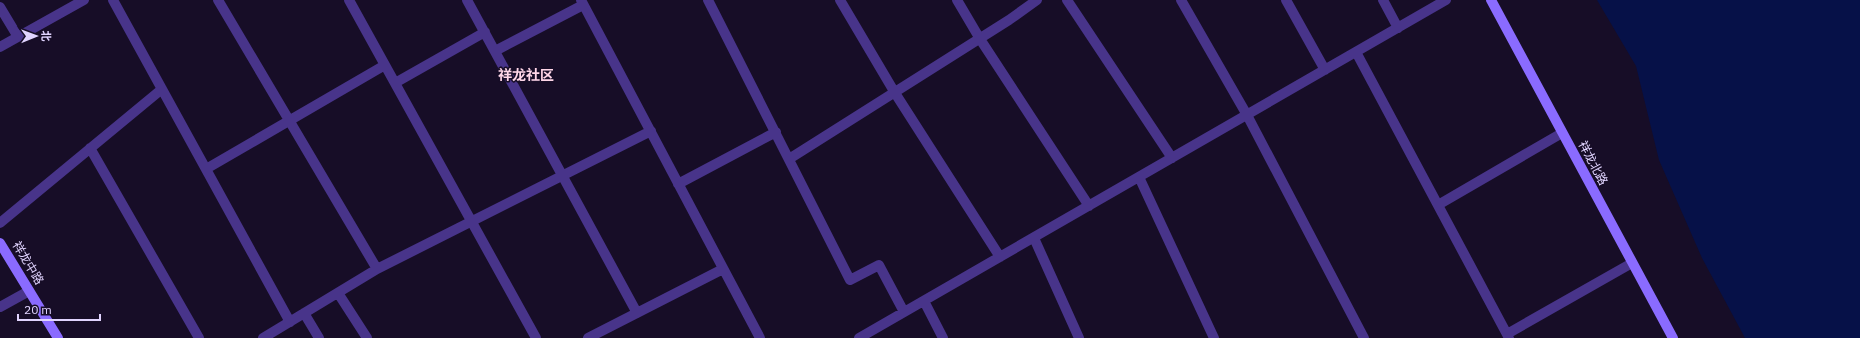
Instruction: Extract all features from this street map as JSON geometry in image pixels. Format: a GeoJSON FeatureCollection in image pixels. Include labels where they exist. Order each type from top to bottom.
{"type":"FeatureCollection","features":[{"type":"Feature","properties":{"kind":"street"},"geometry":{"type":"LineString","coordinates":[[0,47],[84,0]]}},
{"type":"Feature","properties":{"kind":"street"},"geometry":{"type":"LineString","coordinates":[[113,0],[290,322]]}},
{"type":"Feature","properties":{"kind":"street"},"geometry":{"type":"LineString","coordinates":[[218,0],[377,269]]}},
{"type":"Feature","properties":{"kind":"street"},"geometry":{"type":"LineString","coordinates":[[349,0],[536,338]]}},
{"type":"Feature","properties":{"kind":"street"},"geometry":{"type":"LineString","coordinates":[[467,0],[637,313]]}},
{"type":"Feature","properties":{"kind":"street"},"geometry":{"type":"LineString","coordinates":[[708,0],[850,280],[879,265],[904,312]]}},
{"type":"Feature","properties":{"kind":"street"},"geometry":{"type":"LineString","coordinates":[[840,0],[895,93],[1000,257]]}},
{"type":"Feature","properties":{"kind":"street"},"geometry":{"type":"LineString","coordinates":[[957,0],[980,39],[1089,206]]}},
{"type":"Feature","properties":{"kind":"street"},"geometry":{"type":"LineString","coordinates":[[789,159],[980,39],[1037,0]]}},
{"type":"Feature","properties":{"kind":"street"},"geometry":{"type":"LineString","coordinates":[[1067,0],[1172,158]]}},
{"type":"Feature","properties":{"kind":"street"},"geometry":{"type":"LineString","coordinates":[[1182,0],[1247,115],[1364,338]]}},
{"type":"Feature","properties":{"kind":"street"},"geometry":{"type":"LineString","coordinates":[[1286,0],[1325,70]]}},
{"type":"Feature","properties":{"kind":"street"},"geometry":{"type":"LineString","coordinates":[[1383,0],[1398,28]]}},
{"type":"Feature","properties":{"kind":"street"},"geometry":{"type":"LineString","coordinates":[[859,338],[1446,0]]}},
{"type":"Feature","properties":{"kind":"street","name":"祥龙北路"},"geometry":{"type":"LineString","coordinates":[[1490,0],[1673,338]]}},
{"type":"Feature","properties":{"kind":"street"},"geometry":{"type":"LineString","coordinates":[[495,51],[582,2],[760,338]]}},
{"type":"Feature","properties":{"kind":"street"},"geometry":{"type":"LineString","coordinates":[[0,7],[18,37]]}},
{"type":"Feature","properties":{"kind":"street"},"geometry":{"type":"LineString","coordinates":[[395,83],[484,32]]}},
{"type":"Feature","properties":{"kind":"street"},"geometry":{"type":"LineString","coordinates":[[1356,52],[1508,336],[1632,263]]}},
{"type":"Feature","properties":{"kind":"street"},"geometry":{"type":"LineString","coordinates":[[206,169],[385,65]]}},
{"type":"Feature","properties":{"kind":"street"},"geometry":{"type":"LineString","coordinates":[[0,223],[162,89]]}},
{"type":"Feature","properties":{"kind":"street"},"geometry":{"type":"LineString","coordinates":[[263,338],[377,269],[651,131]]}},
{"type":"Feature","properties":{"kind":"street"},"geometry":{"type":"LineString","coordinates":[[678,184],[776,132]]}},
{"type":"Feature","properties":{"kind":"street"},"geometry":{"type":"LineString","coordinates":[[1438,205],[1562,133]]}},
{"type":"Feature","properties":{"kind":"street"},"geometry":{"type":"LineString","coordinates":[[90,148],[199,338]]}},
{"type":"Feature","properties":{"kind":"street"},"geometry":{"type":"LineString","coordinates":[[1139,177],[1214,338]]}},
{"type":"Feature","properties":{"kind":"street"},"geometry":{"type":"LineString","coordinates":[[1034,238],[1079,338]]}},
{"type":"Feature","properties":{"kind":"street","name":"祥龙中路"},"geometry":{"type":"LineString","coordinates":[[0,243],[58,338]]}},
{"type":"Feature","properties":{"kind":"street"},"geometry":{"type":"LineString","coordinates":[[588,338],[723,269]]}},
{"type":"Feature","properties":{"kind":"street"},"geometry":{"type":"LineString","coordinates":[[0,307],[29,291]]}},
{"type":"Feature","properties":{"kind":"street"},"geometry":{"type":"LineString","coordinates":[[338,293],[367,338]]}},
{"type":"Feature","properties":{"kind":"street"},"geometry":{"type":"LineString","coordinates":[[924,301],[943,338]]}},
{"type":"Feature","properties":{"kind":"street"},"geometry":{"type":"LineString","coordinates":[[304,313],[319,338]]}},
{"type":"Feature","properties":{"kind":"shaded area"},"geometry":{"type":"Polygon","coordinates":[[[1597,0],[1860,0],[1860,338],[1745,338],[1702,258],[1659,160],[1636,66],[1597,0]]]}},
{"type":"Feature","properties":{"kind":"district","name":"祥龙社区"},"geometry":{"type":"Point","coordinates":[526,75]}}]}
